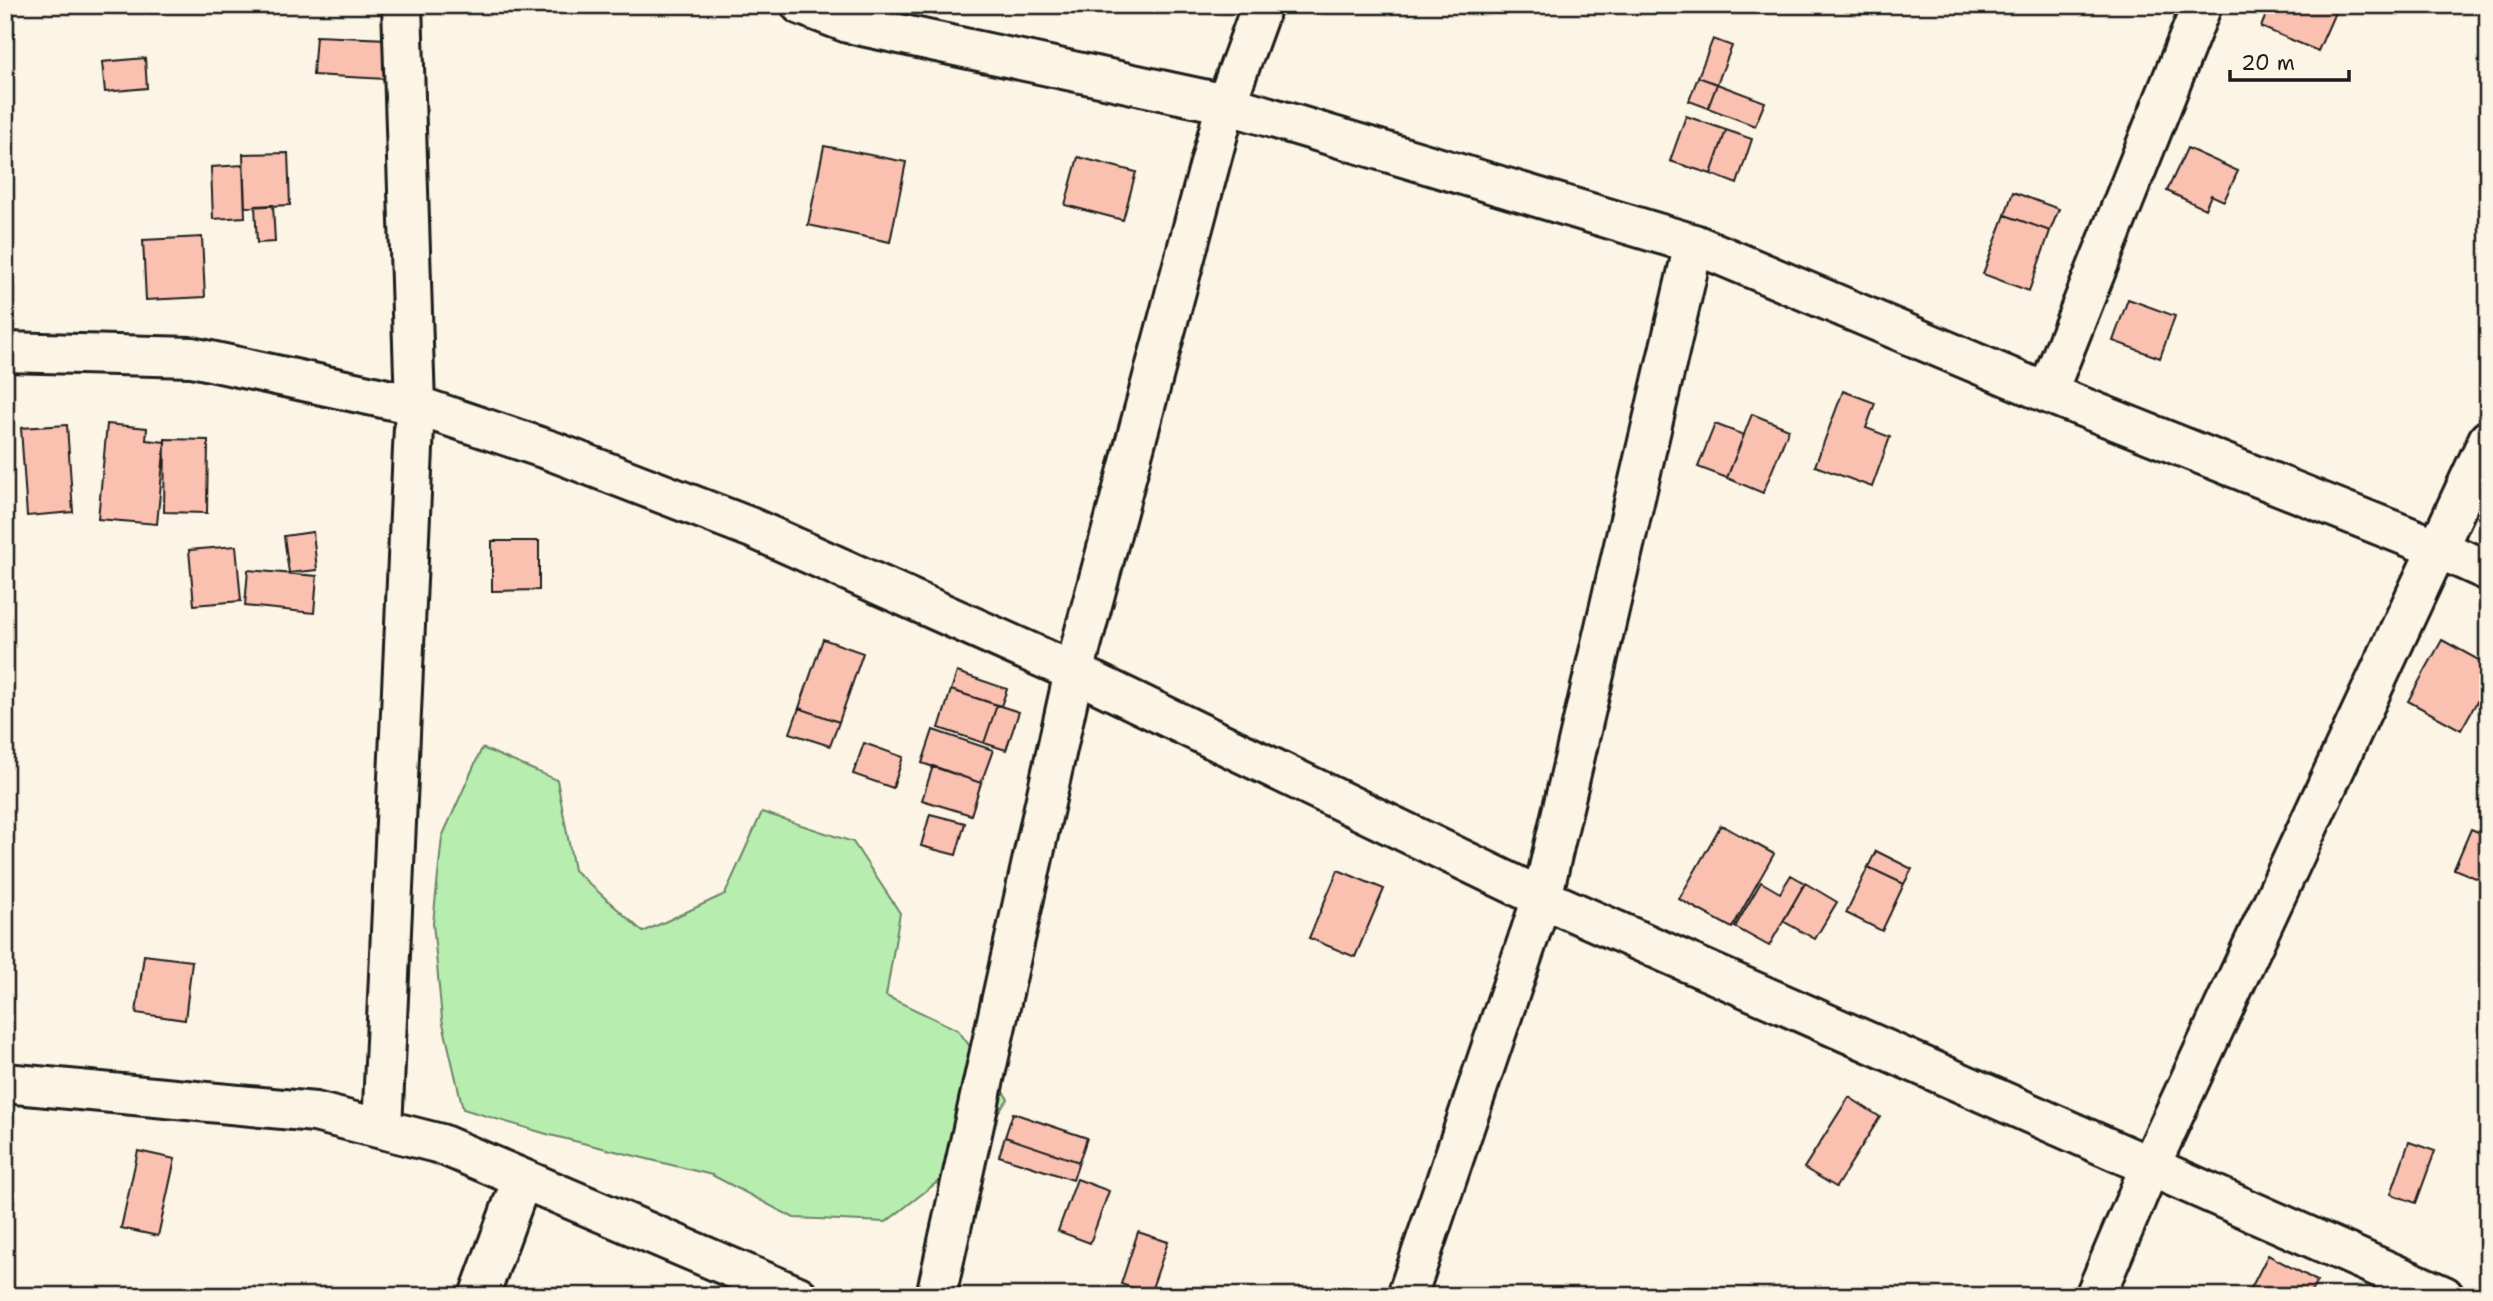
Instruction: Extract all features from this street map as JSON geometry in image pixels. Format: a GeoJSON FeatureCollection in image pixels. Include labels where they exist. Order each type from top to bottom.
{"type":"FeatureCollection","features":[{"type":"Feature","properties":{"kind":"street"},"geometry":{"type":"LineString","coordinates":[[382,1129],[415,405],[402,5]]}},
{"type":"Feature","properties":{"kind":"street"},"geometry":{"type":"LineString","coordinates":[[801,5],[848,23],[1226,104],[1694,244],[2047,393],[2437,548],[2488,571]]}},
{"type":"Feature","properties":{"kind":"street"},"geometry":{"type":"LineString","coordinates":[[936,1296],[1074,672],[1226,104],[1262,5]]}},
{"type":"Feature","properties":{"kind":"street"},"geometry":{"type":"LineString","coordinates":[[2047,393],[2202,5]]}},
{"type":"Feature","properties":{"kind":"street"},"geometry":{"type":"LineString","coordinates":[[1407,1296],[1542,898],[1694,244]]}},
{"type":"Feature","properties":{"kind":"street"},"geometry":{"type":"LineString","coordinates":[[5,352],[192,357],[415,405],[552,451],[752,528],[1074,672],[1542,898],[2151,1164],[2444,1296]]}},
{"type":"Feature","properties":{"kind":"street"},"geometry":{"type":"LineString","coordinates":[[2095,1296],[2151,1164],[2488,440]]}},
{"type":"Feature","properties":{"kind":"street"},"geometry":{"type":"LineString","coordinates":[[5,1083],[314,1112],[441,1144],[798,1296]]}},
{"type":"Feature","properties":{"kind":"street"},"geometry":{"type":"LineString","coordinates":[[479,1296],[522,1179]]}},
{"type":"Feature","properties":{"kind":"green space"},"geometry":{"type":"Polygon","coordinates":[[[482,748],[557,780],[574,870],[643,932],[725,894],[762,812],[853,842],[900,913],[886,996],[958,1030],[1008,1099],[954,1169],[886,1222],[794,1218],[712,1175],[550,1135],[463,1109],[442,1019],[433,923],[442,837],[482,748]]]}},
{"type":"Feature","properties":{"kind":"building"},"geometry":{"type":"Polygon","coordinates":[[[2270,5],[2331,5],[2337,8],[2318,51],[2261,27],[2270,5]]]}},
{"type":"Feature","properties":{"kind":"building"},"geometry":{"type":"Polygon","coordinates":[[[316,36],[388,39],[386,79],[313,75],[316,36]]]}},
{"type":"Feature","properties":{"kind":"building"},"geometry":{"type":"Polygon","coordinates":[[[1713,39],[1732,46],[1717,84],[1698,77],[1713,39]]]}},
{"type":"Feature","properties":{"kind":"building"},"geometry":{"type":"Polygon","coordinates":[[[145,58],[147,88],[105,92],[102,62],[145,58]]]}},
{"type":"Feature","properties":{"kind":"building"},"geometry":{"type":"Polygon","coordinates":[[[1698,77],[1717,84],[1708,108],[1689,101],[1698,77]]]}},
{"type":"Feature","properties":{"kind":"building"},"geometry":{"type":"Polygon","coordinates":[[[1717,84],[1765,102],[1755,126],[1708,108],[1717,84]]]}},
{"type":"Feature","properties":{"kind":"building"},"geometry":{"type":"Polygon","coordinates":[[[1686,116],[1726,130],[1711,174],[1670,161],[1686,116]]]}},
{"type":"Feature","properties":{"kind":"building"},"geometry":{"type":"Polygon","coordinates":[[[1726,130],[1752,139],[1737,184],[1711,174],[1726,130]]]}},
{"type":"Feature","properties":{"kind":"building"},"geometry":{"type":"Polygon","coordinates":[[[824,146],[906,162],[890,242],[808,225],[824,146]]]}},
{"type":"Feature","properties":{"kind":"building"},"geometry":{"type":"Polygon","coordinates":[[[2187,148],[2238,171],[2224,201],[2211,195],[2205,209],[2167,191],[2187,148]]]}},
{"type":"Feature","properties":{"kind":"building"},"geometry":{"type":"Polygon","coordinates":[[[288,153],[290,205],[245,207],[243,154],[288,153]]]}},
{"type":"Feature","properties":{"kind":"building"},"geometry":{"type":"Polygon","coordinates":[[[1078,157],[1136,172],[1123,220],[1065,205],[1078,157]]]}},
{"type":"Feature","properties":{"kind":"building"},"geometry":{"type":"Polygon","coordinates":[[[243,165],[245,217],[213,219],[211,167],[243,165]]]}},
{"type":"Feature","properties":{"kind":"building"},"geometry":{"type":"Polygon","coordinates":[[[2013,192],[2059,209],[2050,231],[2005,215],[2013,192]]]}},
{"type":"Feature","properties":{"kind":"building"},"geometry":{"type":"Polygon","coordinates":[[[273,205],[275,242],[257,243],[255,206],[273,205]]]}},
{"type":"Feature","properties":{"kind":"building"},"geometry":{"type":"Polygon","coordinates":[[[2005,215],[2050,231],[2029,291],[1983,274],[2005,215]]]}},
{"type":"Feature","properties":{"kind":"building"},"geometry":{"type":"Polygon","coordinates":[[[202,237],[205,297],[146,300],[143,240],[202,237]]]}},
{"type":"Feature","properties":{"kind":"building"},"geometry":{"type":"Polygon","coordinates":[[[2128,299],[2175,316],[2160,358],[2113,341],[2128,299]]]}},
{"type":"Feature","properties":{"kind":"building"},"geometry":{"type":"Polygon","coordinates":[[[1843,391],[1875,403],[1866,428],[1890,437],[1872,487],[1815,466],[1843,391]]]}},
{"type":"Feature","properties":{"kind":"building"},"geometry":{"type":"Polygon","coordinates":[[[1752,414],[1789,429],[1763,493],[1727,478],[1752,414]]]}},
{"type":"Feature","properties":{"kind":"building"},"geometry":{"type":"Polygon","coordinates":[[[107,424],[147,428],[146,440],[165,442],[157,524],[98,519],[107,424]]]}},
{"type":"Feature","properties":{"kind":"building"},"geometry":{"type":"Polygon","coordinates":[[[1715,424],[1744,435],[1727,478],[1698,467],[1715,424]]]}},
{"type":"Feature","properties":{"kind":"building"},"geometry":{"type":"Polygon","coordinates":[[[67,425],[73,512],[27,516],[21,428],[67,425]]]}},
{"type":"Feature","properties":{"kind":"building"},"geometry":{"type":"Polygon","coordinates":[[[165,439],[208,440],[207,513],[164,512],[165,439]]]}},
{"type":"Feature","properties":{"kind":"building"},"geometry":{"type":"Polygon","coordinates":[[[313,532],[317,570],[289,573],[284,536],[313,532]]]}},
{"type":"Feature","properties":{"kind":"building"},"geometry":{"type":"Polygon","coordinates":[[[492,541],[539,541],[539,590],[492,591],[492,541]]]}},
{"type":"Feature","properties":{"kind":"building"},"geometry":{"type":"Polygon","coordinates":[[[236,546],[241,601],[194,605],[189,550],[236,546]]]}},
{"type":"Feature","properties":{"kind":"building"},"geometry":{"type":"Polygon","coordinates":[[[248,570],[317,576],[314,613],[245,606],[248,570]]]}},
{"type":"Feature","properties":{"kind":"building"},"geometry":{"type":"Polygon","coordinates":[[[823,639],[863,653],[839,722],[799,708],[823,639]]]}},
{"type":"Feature","properties":{"kind":"building"},"geometry":{"type":"Polygon","coordinates":[[[2442,640],[2488,665],[2488,682],[2461,730],[2408,701],[2442,640]]]}},
{"type":"Feature","properties":{"kind":"building"},"geometry":{"type":"Polygon","coordinates":[[[957,672],[1007,689],[1001,706],[951,690],[957,672]]]}},
{"type":"Feature","properties":{"kind":"building"},"geometry":{"type":"Polygon","coordinates":[[[951,690],[997,705],[984,743],[939,728],[951,690]]]}},
{"type":"Feature","properties":{"kind":"building"},"geometry":{"type":"Polygon","coordinates":[[[997,705],[1019,712],[1006,750],[984,743],[997,705]]]}},
{"type":"Feature","properties":{"kind":"building"},"geometry":{"type":"Polygon","coordinates":[[[799,708],[839,722],[830,746],[790,733],[799,708]]]}},
{"type":"Feature","properties":{"kind":"building"},"geometry":{"type":"Polygon","coordinates":[[[933,730],[993,750],[981,783],[922,763],[933,730]]]}},
{"type":"Feature","properties":{"kind":"building"},"geometry":{"type":"Polygon","coordinates":[[[864,743],[903,757],[893,788],[853,774],[864,743]]]}},
{"type":"Feature","properties":{"kind":"building"},"geometry":{"type":"Polygon","coordinates":[[[933,766],[981,783],[971,815],[922,800],[933,766]]]}},
{"type":"Feature","properties":{"kind":"building"},"geometry":{"type":"Polygon","coordinates":[[[930,814],[965,823],[956,855],[921,846],[930,814]]]}},
{"type":"Feature","properties":{"kind":"building"},"geometry":{"type":"Polygon","coordinates":[[[1721,825],[1774,854],[1732,928],[1679,899],[1721,825]]]}},
{"type":"Feature","properties":{"kind":"building"},"geometry":{"type":"Polygon","coordinates":[[[2471,829],[2488,836],[2488,883],[2454,869],[2471,829]]]}},
{"type":"Feature","properties":{"kind":"building"},"geometry":{"type":"Polygon","coordinates":[[[1876,851],[1912,869],[1904,884],[1868,867],[1876,851]]]}},
{"type":"Feature","properties":{"kind":"building"},"geometry":{"type":"Polygon","coordinates":[[[1868,867],[1904,884],[1882,931],[1846,913],[1868,867]]]}},
{"type":"Feature","properties":{"kind":"building"},"geometry":{"type":"Polygon","coordinates":[[[1338,870],[1384,889],[1355,957],[1309,938],[1338,870]]]}},
{"type":"Feature","properties":{"kind":"building"},"geometry":{"type":"Polygon","coordinates":[[[1791,875],[1805,883],[1769,946],[1735,927],[1761,882],[1780,893],[1791,875]]]}},
{"type":"Feature","properties":{"kind":"building"},"geometry":{"type":"Polygon","coordinates":[[[1805,883],[1837,902],[1815,939],[1783,921],[1805,883]]]}},
{"type":"Feature","properties":{"kind":"building"},"geometry":{"type":"Polygon","coordinates":[[[144,955],[192,961],[185,1020],[136,1013],[144,955]]]}},
{"type":"Feature","properties":{"kind":"building"},"geometry":{"type":"Polygon","coordinates":[[[1849,1097],[1880,1117],[1836,1187],[1804,1168],[1849,1097]]]}},
{"type":"Feature","properties":{"kind":"building"},"geometry":{"type":"Polygon","coordinates":[[[1013,1113],[1087,1138],[1079,1162],[1005,1137],[1013,1113]]]}},
{"type":"Feature","properties":{"kind":"building"},"geometry":{"type":"Polygon","coordinates":[[[1005,1137],[1079,1162],[1073,1180],[999,1156],[1005,1137]]]}},
{"type":"Feature","properties":{"kind":"building"},"geometry":{"type":"Polygon","coordinates":[[[2409,1142],[2435,1151],[2416,1203],[2391,1194],[2409,1142]]]}},
{"type":"Feature","properties":{"kind":"building"},"geometry":{"type":"Polygon","coordinates":[[[138,1151],[175,1159],[158,1236],[121,1228],[138,1151]]]}},
{"type":"Feature","properties":{"kind":"building"},"geometry":{"type":"Polygon","coordinates":[[[1077,1179],[1109,1191],[1090,1243],[1058,1231],[1077,1179]]]}},
{"type":"Feature","properties":{"kind":"building"},"geometry":{"type":"Polygon","coordinates":[[[1138,1232],[1168,1242],[1150,1294],[1121,1284],[1138,1232]]]}},
{"type":"Feature","properties":{"kind":"building"},"geometry":{"type":"Polygon","coordinates":[[[2268,1255],[2317,1281],[2309,1296],[2247,1296],[2268,1255]]]}}]}
